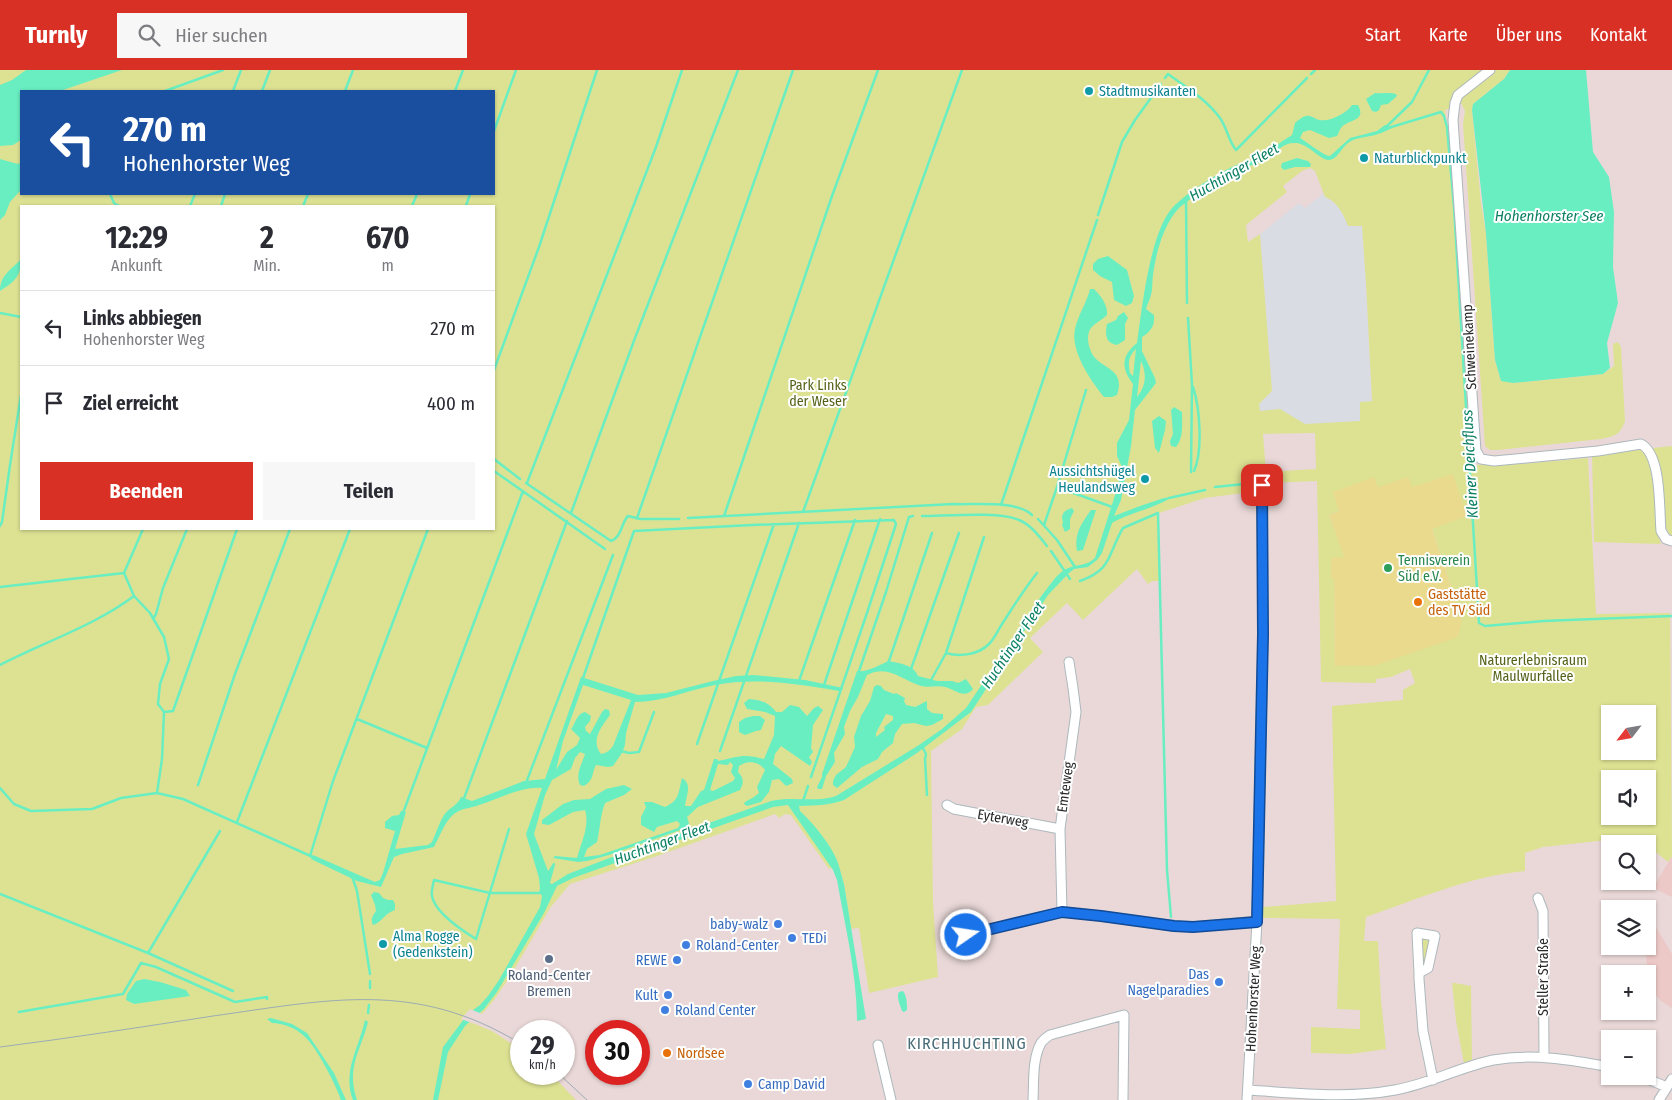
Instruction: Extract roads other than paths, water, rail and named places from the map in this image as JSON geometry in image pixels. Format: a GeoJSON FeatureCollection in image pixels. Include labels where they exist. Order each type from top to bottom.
{"type":"FeatureCollection","features":[{"type":"Feature","properties":{"kind":"street","name":"Schweinekamp"},"geometry":{"type":"LineString","coordinates":[[1490,70],[1458,95],[1454,103],[1452,120],[1476,451],[1481,459],[1494,461],[1598,451],[1641,444],[1649,450],[1655,468],[1661,531],[1666,540],[1672,541]]}},
{"type":"Feature","properties":{"kind":"street","name":"Hohenhorster Weg"},"geometry":{"type":"LineString","coordinates":[[1247,1100],[1257,922],[1263,634],[1262,478]]}},
{"type":"Feature","properties":{"kind":"street","name":"Emteweg"},"geometry":{"type":"LineString","coordinates":[[1062,912],[1060,829],[1076,712],[1069,662]]}},
{"type":"Feature","properties":{"kind":"street","name":"Eyterweg"},"geometry":{"type":"LineString","coordinates":[[947,805],[954,809],[1060,829]]}},
{"type":"Feature","properties":{"kind":"street","name":"Steller Straße"},"geometry":{"type":"LineString","coordinates":[[1538,898],[1542,911],[1544,1057]]}},
{"type":"Feature","properties":{"kind":"street"},"geometry":{"type":"LineString","coordinates":[[950,945],[966,935],[1062,912],[1193,927],[1257,922]]}},
{"type":"Feature","properties":{"kind":"street"},"geometry":{"type":"LineString","coordinates":[[1419,973],[1423,1031],[1433,1080]]}},
{"type":"Feature","properties":{"kind":"street"},"geometry":{"type":"LineString","coordinates":[[1033,1100],[1036,1061],[1042,1042],[1050,1035],[1124,1015],[1123,1100]]}},
{"type":"Feature","properties":{"kind":"street"},"geometry":{"type":"LineString","coordinates":[[878,1045],[891,1100]]}},
{"type":"Feature","properties":{"kind":"street"},"geometry":{"type":"LineString","coordinates":[[1248,1090],[1357,1098],[1394,1091],[1493,1060],[1544,1057],[1601,1066]]}},
{"type":"Feature","properties":{"kind":"street"},"geometry":{"type":"LineString","coordinates":[[1659,1100],[1672,1079]]}},
{"type":"Feature","properties":{"kind":"street"},"geometry":{"type":"LineString","coordinates":[[1656,1083],[1667,1087]]}},
{"type":"Feature","properties":{"kind":"water"},"geometry":{"type":"Polygon","coordinates":[[[26,70],[122,70],[63,90],[20,90],[20,141],[13,145],[0,146],[0,85],[12,80],[26,70]]]}},
{"type":"Feature","properties":{"kind":"water","name":"Hohenhorster See"},"geometry":{"type":"Polygon","coordinates":[[[1510,70],[1586,70],[1593,152],[1609,177],[1614,212],[1613,267],[1618,303],[1607,343],[1610,368],[1603,374],[1513,383],[1501,381],[1495,360],[1486,234],[1472,110],[1473,104],[1504,79],[1510,70]]]}},
{"type":"Feature","properties":{"kind":"water"},"geometry":{"type":"Polygon","coordinates":[[[1375,93],[1393,93],[1397,96],[1388,104],[1381,105],[1376,112],[1372,111],[1366,99],[1375,93]]]}},
{"type":"Feature","properties":{"kind":"water","name":"Huchtinger Fleet"},"geometry":{"type":"Polygon","coordinates":[[[1352,105],[1358,105],[1360,114],[1355,120],[1344,125],[1337,136],[1329,138],[1310,130],[1303,132],[1300,138],[1330,156],[1350,138],[1377,131],[1385,125],[1392,128],[1351,141],[1335,158],[1329,160],[1322,158],[1301,144],[1287,144],[1270,157],[1224,175],[1211,183],[1180,207],[1165,229],[1156,257],[1152,292],[1146,309],[1154,315],[1154,322],[1150,330],[1142,337],[1142,351],[1156,383],[1135,410],[1131,446],[1121,500],[1114,516],[1164,498],[1172,497],[1158,505],[1112,523],[1102,553],[1097,560],[1088,567],[1074,569],[1048,595],[971,712],[917,753],[844,800],[827,804],[799,806],[800,811],[814,825],[827,843],[839,865],[844,884],[866,1019],[857,1021],[850,950],[837,880],[833,870],[788,805],[773,807],[573,878],[557,886],[544,913],[497,992],[484,1009],[465,1026],[448,1052],[438,1100],[433,1100],[443,1047],[464,1019],[488,996],[540,907],[542,896],[539,891],[539,878],[526,834],[542,788],[518,791],[457,812],[446,823],[434,847],[394,857],[381,887],[357,881],[311,859],[313,855],[375,882],[380,880],[383,873],[395,831],[385,828],[385,822],[392,816],[399,815],[401,811],[406,812],[395,849],[428,845],[432,842],[444,815],[461,797],[472,801],[524,781],[545,779],[581,677],[638,695],[666,693],[736,676],[753,675],[805,680],[843,688],[839,691],[793,684],[730,683],[705,687],[665,698],[635,702],[626,733],[625,745],[613,766],[596,765],[590,781],[584,786],[580,785],[579,773],[585,754],[580,752],[575,758],[571,769],[552,780],[545,795],[534,834],[548,871],[554,862],[555,865],[550,883],[552,884],[568,874],[604,860],[771,801],[820,799],[836,796],[942,729],[966,708],[1056,577],[1070,567],[1095,558],[1122,467],[1117,456],[1117,443],[1129,420],[1133,384],[1126,373],[1124,362],[1128,353],[1137,343],[1148,270],[1159,231],[1166,216],[1189,193],[1206,182],[1231,167],[1259,158],[1292,135],[1295,123],[1305,116],[1319,120],[1329,120],[1346,111],[1352,105]],[[1136,349],[1130,357],[1129,363],[1130,373],[1133,376],[1136,349]],[[1141,361],[1137,397],[1145,380],[1141,361]],[[583,685],[563,741],[556,770],[567,752],[577,745],[580,738],[571,729],[578,717],[585,712],[591,716],[590,721],[585,727],[586,731],[590,734],[602,712],[605,709],[609,710],[610,715],[598,733],[597,738],[598,749],[601,754],[606,752],[613,746],[631,700],[583,685]]]}},
{"type":"Feature","properties":{"kind":"water"},"geometry":{"type":"Polygon","coordinates":[[[1297,158],[1308,161],[1311,164],[1310,167],[1295,167],[1284,170],[1281,167],[1282,163],[1297,158]]]}},
{"type":"Feature","properties":{"kind":"water"},"geometry":{"type":"Polygon","coordinates":[[[0,159],[18,164],[20,163],[20,191],[10,202],[5,215],[0,220],[0,159]]]}},
{"type":"Feature","properties":{"kind":"water"},"geometry":{"type":"Polygon","coordinates":[[[1108,256],[1127,270],[1134,296],[1132,303],[1126,306],[1114,300],[1112,282],[1093,270],[1093,264],[1098,259],[1108,256]]]}},
{"type":"Feature","properties":{"kind":"water"},"geometry":{"type":"Polygon","coordinates":[[[20,260],[18,275],[0,291],[0,285],[10,270],[20,260]]]}},
{"type":"Feature","properties":{"kind":"water"},"geometry":{"type":"Polygon","coordinates":[[[1090,289],[1094,289],[1105,304],[1107,315],[1091,328],[1088,335],[1088,343],[1095,358],[1117,376],[1119,387],[1117,395],[1112,397],[1104,397],[1088,374],[1079,356],[1074,338],[1078,319],[1090,289]]]}},
{"type":"Feature","properties":{"kind":"water"},"geometry":{"type":"Polygon","coordinates":[[[1124,312],[1128,318],[1125,324],[1125,340],[1117,345],[1113,344],[1107,338],[1107,324],[1116,320],[1124,312]]]}},
{"type":"Feature","properties":{"kind":"water"},"geometry":{"type":"Polygon","coordinates":[[[1174,407],[1182,412],[1181,435],[1176,447],[1171,446],[1170,441],[1173,434],[1171,410],[1174,407]]]}},
{"type":"Feature","properties":{"kind":"water"},"geometry":{"type":"Polygon","coordinates":[[[1159,416],[1166,421],[1159,453],[1155,448],[1152,421],[1159,416]]]}},
{"type":"Feature","properties":{"kind":"water"},"geometry":{"type":"Polygon","coordinates":[[[1072,508],[1074,511],[1070,519],[1070,529],[1065,532],[1062,525],[1062,515],[1065,511],[1072,508]]]}},
{"type":"Feature","properties":{"kind":"water"},"geometry":{"type":"Polygon","coordinates":[[[1091,510],[1096,510],[1083,550],[1077,551],[1076,545],[1079,529],[1091,510]]]}},
{"type":"Feature","properties":{"kind":"water"},"geometry":{"type":"Polygon","coordinates":[[[888,661],[906,665],[913,669],[918,676],[937,681],[958,683],[966,679],[973,689],[963,694],[945,687],[921,686],[888,672],[875,672],[867,675],[844,727],[845,734],[834,753],[835,762],[826,776],[822,789],[818,789],[817,787],[857,671],[868,670],[888,661]]]}},
{"type":"Feature","properties":{"kind":"water"},"geometry":{"type":"Polygon","coordinates":[[[877,685],[881,686],[884,690],[905,698],[906,705],[915,707],[927,701],[927,709],[932,713],[943,714],[943,719],[926,726],[914,723],[902,724],[895,734],[893,743],[882,752],[878,759],[862,767],[837,788],[833,785],[833,781],[836,775],[846,767],[855,747],[854,737],[874,687],[877,685]],[[886,714],[876,733],[876,737],[885,730],[884,727],[893,720],[893,716],[886,714]]]}},
{"type":"Feature","properties":{"kind":"water"},"geometry":{"type":"Polygon","coordinates":[[[749,699],[761,701],[776,712],[782,712],[790,705],[799,707],[807,716],[818,706],[823,710],[813,725],[811,748],[813,752],[809,757],[812,762],[810,766],[781,746],[775,754],[773,764],[792,779],[793,783],[786,786],[779,779],[772,780],[769,792],[761,802],[747,806],[744,804],[745,802],[759,793],[757,787],[765,770],[756,763],[746,763],[739,766],[738,772],[743,781],[740,790],[698,807],[687,817],[689,823],[686,828],[587,861],[578,862],[553,858],[555,856],[577,858],[586,828],[585,810],[573,812],[549,825],[542,824],[542,820],[563,804],[574,800],[590,799],[606,789],[624,785],[632,789],[624,795],[605,803],[597,842],[587,849],[584,857],[600,855],[678,828],[680,824],[677,821],[657,827],[654,832],[641,825],[641,817],[646,807],[644,802],[652,802],[665,807],[670,804],[678,796],[682,778],[688,787],[685,806],[691,806],[701,791],[704,790],[714,759],[718,761],[745,756],[764,759],[774,735],[775,716],[747,709],[744,703],[749,699]],[[730,762],[728,765],[718,764],[710,790],[713,791],[733,781],[735,778],[731,772],[733,765],[730,762]]]}},
{"type":"Feature","properties":{"kind":"water"},"geometry":{"type":"Polygon","coordinates":[[[753,716],[760,716],[765,720],[761,730],[745,735],[739,732],[739,722],[753,716]]]}},
{"type":"Feature","properties":{"kind":"water"},"geometry":{"type":"Polygon","coordinates":[[[374,892],[379,893],[383,898],[393,900],[395,910],[373,925],[372,919],[376,911],[371,895],[374,892]]]}},
{"type":"Feature","properties":{"kind":"water"},"geometry":{"type":"Polygon","coordinates":[[[144,979],[186,990],[190,996],[134,1004],[126,1000],[127,994],[136,981],[144,979]]]}},
{"type":"Feature","properties":{"kind":"water"},"geometry":{"type":"Polygon","coordinates":[[[903,991],[907,1005],[907,1010],[904,1012],[902,1011],[898,996],[899,992],[903,991]]]}},
{"type":"Feature","properties":{"kind":"water"},"geometry":{"type":"Polygon","coordinates":[[[271,1018],[292,1024],[307,1033],[334,1073],[346,1100],[341,1100],[325,1066],[309,1041],[293,1028],[272,1023],[267,1019],[271,1018]]]}},
{"type":"Feature","properties":{"kind":"water"},"geometry":{"type":"Polygon","coordinates":[[[365,1020],[368,1022],[355,1060],[353,1078],[357,1100],[353,1100],[349,1079],[350,1069],[365,1020]]]}},
{"type":"Feature","properties":{"kind":"waterway"},"geometry":{"type":"LineString","coordinates":[[168,90],[223,70]]}},
{"type":"Feature","properties":{"kind":"waterway"},"geometry":{"type":"LineString","coordinates":[[233,90],[241,70]]}},
{"type":"Feature","properties":{"kind":"waterway"},"geometry":{"type":"LineString","coordinates":[[262,90],[270,70]]}},
{"type":"Feature","properties":{"kind":"waterway"},"geometry":{"type":"LineString","coordinates":[[345,90],[353,70]]}},
{"type":"Feature","properties":{"kind":"waterway"},"geometry":{"type":"LineString","coordinates":[[455,90],[463,70]]}},
{"type":"Feature","properties":{"kind":"waterway"},"geometry":{"type":"LineString","coordinates":[[495,128],[516,70]]}},
{"type":"Feature","properties":{"kind":"waterway"},"geometry":{"type":"LineString","coordinates":[[495,367],[539,247],[597,70]]}},
{"type":"Feature","properties":{"kind":"waterway"},"geometry":{"type":"LineString","coordinates":[[527,483],[656,147],[682,70]]}},
{"type":"Feature","properties":{"kind":"waterway"},"geometry":{"type":"LineString","coordinates":[[571,513],[635,338],[738,70]]}},
{"type":"Feature","properties":{"kind":"waterway"},"geometry":{"type":"LineString","coordinates":[[637,518],[793,70]]}},
{"type":"Feature","properties":{"kind":"waterway"},"geometry":{"type":"LineString","coordinates":[[724,516],[832,196],[878,70]]}},
{"type":"Feature","properties":{"kind":"waterway"},"geometry":{"type":"LineString","coordinates":[[803,512],[962,70]]}},
{"type":"Feature","properties":{"kind":"waterway"},"geometry":{"type":"LineString","coordinates":[[1311,74],[1315,70]]}},
{"type":"Feature","properties":{"kind":"waterway"},"geometry":{"type":"LineString","coordinates":[[1385,128],[1412,102],[1429,70]]}},
{"type":"Feature","properties":{"kind":"waterway"},"geometry":{"type":"LineString","coordinates":[[1165,78],[1168,74],[1196,94],[1215,111],[1236,150],[1307,78]]}},
{"type":"Feature","properties":{"kind":"waterway"},"geometry":{"type":"LineString","coordinates":[[1098,215],[1122,142],[1161,84]]}},
{"type":"Feature","properties":{"kind":"waterway","name":"Kleiner Deichfluss"},"geometry":{"type":"LineString","coordinates":[[1388,128],[1441,112],[1447,127],[1454,207],[1479,623],[1485,626],[1543,621],[1672,616]]}},
{"type":"Feature","properties":{"kind":"waterway"},"geometry":{"type":"LineString","coordinates":[[110,195],[114,203],[117,205]]}},
{"type":"Feature","properties":{"kind":"waterway"},"geometry":{"type":"LineString","coordinates":[[190,205],[195,195]]}},
{"type":"Feature","properties":{"kind":"waterway"},"geometry":{"type":"LineString","coordinates":[[221,205],[225,195]]}},
{"type":"Feature","properties":{"kind":"waterway"},"geometry":{"type":"LineString","coordinates":[[303,205],[308,195]]}},
{"type":"Feature","properties":{"kind":"waterway"},"geometry":{"type":"LineString","coordinates":[[412,205],[417,195]]}},
{"type":"Feature","properties":{"kind":"waterway"},"geometry":{"type":"LineString","coordinates":[[466,205],[470,195]]}},
{"type":"Feature","properties":{"kind":"waterway","name":"Huchtinger Fleet"},"geometry":{"type":"LineString","coordinates":[[1186,200],[1187,303]]}},
{"type":"Feature","properties":{"kind":"waterway"},"geometry":{"type":"LineString","coordinates":[[1001,505],[1097,220]]}},
{"type":"Feature","properties":{"kind":"waterway"},"geometry":{"type":"LineString","coordinates":[[0,313],[20,317]]}},
{"type":"Feature","properties":{"kind":"waterway"},"geometry":{"type":"LineString","coordinates":[[1188,318],[1192,385],[1191,472]]}},
{"type":"Feature","properties":{"kind":"waterway"},"geometry":{"type":"LineString","coordinates":[[1193,387],[1200,429],[1199,452],[1194,471]]}},
{"type":"Feature","properties":{"kind":"waterway"},"geometry":{"type":"LineString","coordinates":[[1086,390],[1057,487],[1115,508]]}},
{"type":"Feature","properties":{"kind":"waterway"},"geometry":{"type":"LineString","coordinates":[[0,526],[20,401]]}},
{"type":"Feature","properties":{"kind":"waterway"},"geometry":{"type":"LineString","coordinates":[[495,460],[520,479]]}},
{"type":"Feature","properties":{"kind":"waterway"},"geometry":{"type":"LineString","coordinates":[[495,472],[605,549]]}},
{"type":"Feature","properties":{"kind":"waterway"},"geometry":{"type":"LineString","coordinates":[[526,483],[611,541],[615,539],[628,516],[640,519],[679,519]]}},
{"type":"Feature","properties":{"kind":"waterway"},"geometry":{"type":"LineString","coordinates":[[1215,487],[1254,483]]}},
{"type":"Feature","properties":{"kind":"waterway"},"geometry":{"type":"LineString","coordinates":[[1044,525],[1057,487]]}},
{"type":"Feature","properties":{"kind":"waterway"},"geometry":{"type":"LineString","coordinates":[[1169,498],[1205,490]]}},
{"type":"Feature","properties":{"kind":"waterway"},"geometry":{"type":"LineString","coordinates":[[403,813],[523,491]]}},
{"type":"Feature","properties":{"kind":"waterway"},"geometry":{"type":"LineString","coordinates":[[688,518],[953,504],[1006,505],[1025,510],[1032,515]]}},
{"type":"Feature","properties":{"kind":"waterway"},"geometry":{"type":"LineString","coordinates":[[1080,581],[1091,576],[1104,566],[1123,528],[1158,513],[1167,870],[1171,917]]}},
{"type":"Feature","properties":{"kind":"waterway"},"geometry":{"type":"LineString","coordinates":[[922,516],[986,515],[1010,517],[1027,525],[1047,546]]}},
{"type":"Feature","properties":{"kind":"waterway"},"geometry":{"type":"LineString","coordinates":[[858,674],[909,517],[913,516]]}},
{"type":"Feature","properties":{"kind":"waterway"},"geometry":{"type":"LineString","coordinates":[[824,685],[880,519]]}},
{"type":"Feature","properties":{"kind":"waterway"},"geometry":{"type":"LineString","coordinates":[[1038,519],[1057,540],[1075,567]]}},
{"type":"Feature","properties":{"kind":"waterway"},"geometry":{"type":"LineString","coordinates":[[799,681],[855,520]]}},
{"type":"Feature","properties":{"kind":"waterway"},"geometry":{"type":"LineString","coordinates":[[582,681],[634,531],[894,520],[896,524],[811,777]]}},
{"type":"Feature","properties":{"kind":"waterway"},"geometry":{"type":"LineString","coordinates":[[463,801],[567,521]]}},
{"type":"Feature","properties":{"kind":"waterway"},"geometry":{"type":"LineString","coordinates":[[720,751],[799,523]]}},
{"type":"Feature","properties":{"kind":"waterway"},"geometry":{"type":"LineString","coordinates":[[697,744],[774,524]]}},
{"type":"Feature","properties":{"kind":"waterway"},"geometry":{"type":"LineString","coordinates":[[143,530],[124,573],[134,596],[150,613],[164,637],[169,659],[160,684],[158,704],[164,712],[162,759],[157,793]]}},
{"type":"Feature","properties":{"kind":"waterway"},"geometry":{"type":"LineString","coordinates":[[153,619],[163,588],[187,530]]}},
{"type":"Feature","properties":{"kind":"waterway"},"geometry":{"type":"LineString","coordinates":[[164,712],[173,711],[237,530]]}},
{"type":"Feature","properties":{"kind":"waterway"},"geometry":{"type":"LineString","coordinates":[[198,785],[235,674],[290,530]]}},
{"type":"Feature","properties":{"kind":"waterway"},"geometry":{"type":"LineString","coordinates":[[237,822],[350,530]]}},
{"type":"Feature","properties":{"kind":"waterway"},"geometry":{"type":"LineString","coordinates":[[310,856],[333,781],[428,530]]}},
{"type":"Feature","properties":{"kind":"waterway"},"geometry":{"type":"LineString","coordinates":[[888,664],[932,533]]}},
{"type":"Feature","properties":{"kind":"waterway"},"geometry":{"type":"LineString","coordinates":[[911,669],[959,533]]}},
{"type":"Feature","properties":{"kind":"waterway"},"geometry":{"type":"LineString","coordinates":[[930,682],[946,653],[984,537]]}},
{"type":"Feature","properties":{"kind":"waterway"},"geometry":{"type":"LineString","coordinates":[[1051,551],[1070,579]]}},
{"type":"Feature","properties":{"kind":"waterway"},"geometry":{"type":"LineString","coordinates":[[526,783],[613,555]]}},
{"type":"Feature","properties":{"kind":"waterway"},"geometry":{"type":"LineString","coordinates":[[0,587],[124,573]]}},
{"type":"Feature","properties":{"kind":"waterway"},"geometry":{"type":"LineString","coordinates":[[946,653],[957,655],[969,654],[985,648],[1037,573]]}},
{"type":"Feature","properties":{"kind":"waterway"},"geometry":{"type":"LineString","coordinates":[[0,665],[86,625],[119,607],[134,596]]}},
{"type":"Feature","properties":{"kind":"waterway"},"geometry":{"type":"LineString","coordinates":[[621,751],[629,753],[639,752],[654,712]]}},
{"type":"Feature","properties":{"kind":"waterway"},"geometry":{"type":"LineString","coordinates":[[357,719],[427,748]]}},
{"type":"Feature","properties":{"kind":"waterway"},"geometry":{"type":"LineString","coordinates":[[922,746],[926,754],[927,795]]}},
{"type":"Feature","properties":{"kind":"waterway"},"geometry":{"type":"LineString","coordinates":[[803,801],[808,786]]}},
{"type":"Feature","properties":{"kind":"waterway"},"geometry":{"type":"LineString","coordinates":[[0,788],[14,804],[31,811],[92,809],[121,798],[157,793],[183,799],[315,858]]}},
{"type":"Feature","properties":{"kind":"waterway"},"geometry":{"type":"LineString","coordinates":[[509,829],[476,939],[450,921],[434,902],[432,894],[434,880],[490,893],[542,893]]}},
{"type":"Feature","properties":{"kind":"waterway"},"geometry":{"type":"LineString","coordinates":[[0,894],[148,953],[220,831]]}},
{"type":"Feature","properties":{"kind":"waterway"},"geometry":{"type":"LineString","coordinates":[[352,876],[357,891],[370,974]]}},
{"type":"Feature","properties":{"kind":"waterway"},"geometry":{"type":"LineString","coordinates":[[148,953],[233,991]]}},
{"type":"Feature","properties":{"kind":"waterway"},"geometry":{"type":"LineString","coordinates":[[19,1012],[123,994],[141,963],[156,967],[235,1002],[267,997],[267,999]]}},
{"type":"Feature","properties":{"kind":"waterway"},"geometry":{"type":"LineString","coordinates":[[370,981],[370,988]]}},
{"type":"Feature","properties":{"kind":"waterway"},"geometry":{"type":"LineString","coordinates":[[368,1013],[369,1005]]}},
{"type":"Feature","properties":{"kind":"tram line"},"geometry":{"type":"LineString","coordinates":[[0,1047],[295,1004],[371,1000],[408,1002],[445,1010],[482,1023],[510,1038]]}},
{"type":"Feature","properties":{"kind":"tram line"},"geometry":{"type":"LineString","coordinates":[[571,1085],[587,1100]]}},
{"type":"Feature","properties":{"kind":"place","name":"Stadtmusikanten"},"geometry":{"type":"Point","coordinates":[1089,91]}},
{"type":"Feature","properties":{"kind":"place","name":"Naturblickpunkt"},"geometry":{"type":"Point","coordinates":[1364,158]}},
{"type":"Feature","properties":{"kind":"place","name":"Aussichtshügel Heulandsweg"},"geometry":{"type":"Point","coordinates":[1145,479]}},
{"type":"Feature","properties":{"kind":"place","name":"Tennisverein Süd e.V."},"geometry":{"type":"Point","coordinates":[1388,568]}},
{"type":"Feature","properties":{"kind":"place","name":"Gaststätte des TV Süd"},"geometry":{"type":"Point","coordinates":[1418,602]}},
{"type":"Feature","properties":{"kind":"place","name":"baby-walz"},"geometry":{"type":"Point","coordinates":[778,924]}},
{"type":"Feature","properties":{"kind":"place","name":"TEDi"},"geometry":{"type":"Point","coordinates":[792,938]}},
{"type":"Feature","properties":{"kind":"place","name":"Alma Rogge (Gedenkstein)"},"geometry":{"type":"Point","coordinates":[383,944]}},
{"type":"Feature","properties":{"kind":"place","name":"Roland-Center"},"geometry":{"type":"Point","coordinates":[686,945]}},
{"type":"Feature","properties":{"kind":"place","name":"Roland-Center Bremen"},"geometry":{"type":"Point","coordinates":[549,959]}},
{"type":"Feature","properties":{"kind":"place","name":"REWE"},"geometry":{"type":"Point","coordinates":[677,960]}},
{"type":"Feature","properties":{"kind":"place","name":"Das Nagelparadies"},"geometry":{"type":"Point","coordinates":[1219,982]}},
{"type":"Feature","properties":{"kind":"place","name":"Kult"},"geometry":{"type":"Point","coordinates":[668,995]}},
{"type":"Feature","properties":{"kind":"place","name":"Roland Center"},"geometry":{"type":"Point","coordinates":[665,1010]}},
{"type":"Feature","properties":{"kind":"place","name":"Nordsee"},"geometry":{"type":"Point","coordinates":[667,1053]}},
{"type":"Feature","properties":{"kind":"place","name":"Camp David"},"geometry":{"type":"Point","coordinates":[748,1084]}},
{"type":"Feature","properties":{"kind":"district","name":"KIRCHHUCHTING"},"geometry":{"type":"Point","coordinates":[967,1043]}},
{"type":"Feature","properties":{"kind":"park label","name":"Park Links der Weser"},"geometry":{"type":"Point","coordinates":[818,394]}},
{"type":"Feature","properties":{"kind":"park label","name":"Naturerlebnisraum Maulwurfallee"},"geometry":{"type":"Point","coordinates":[1533,668]}}]}
